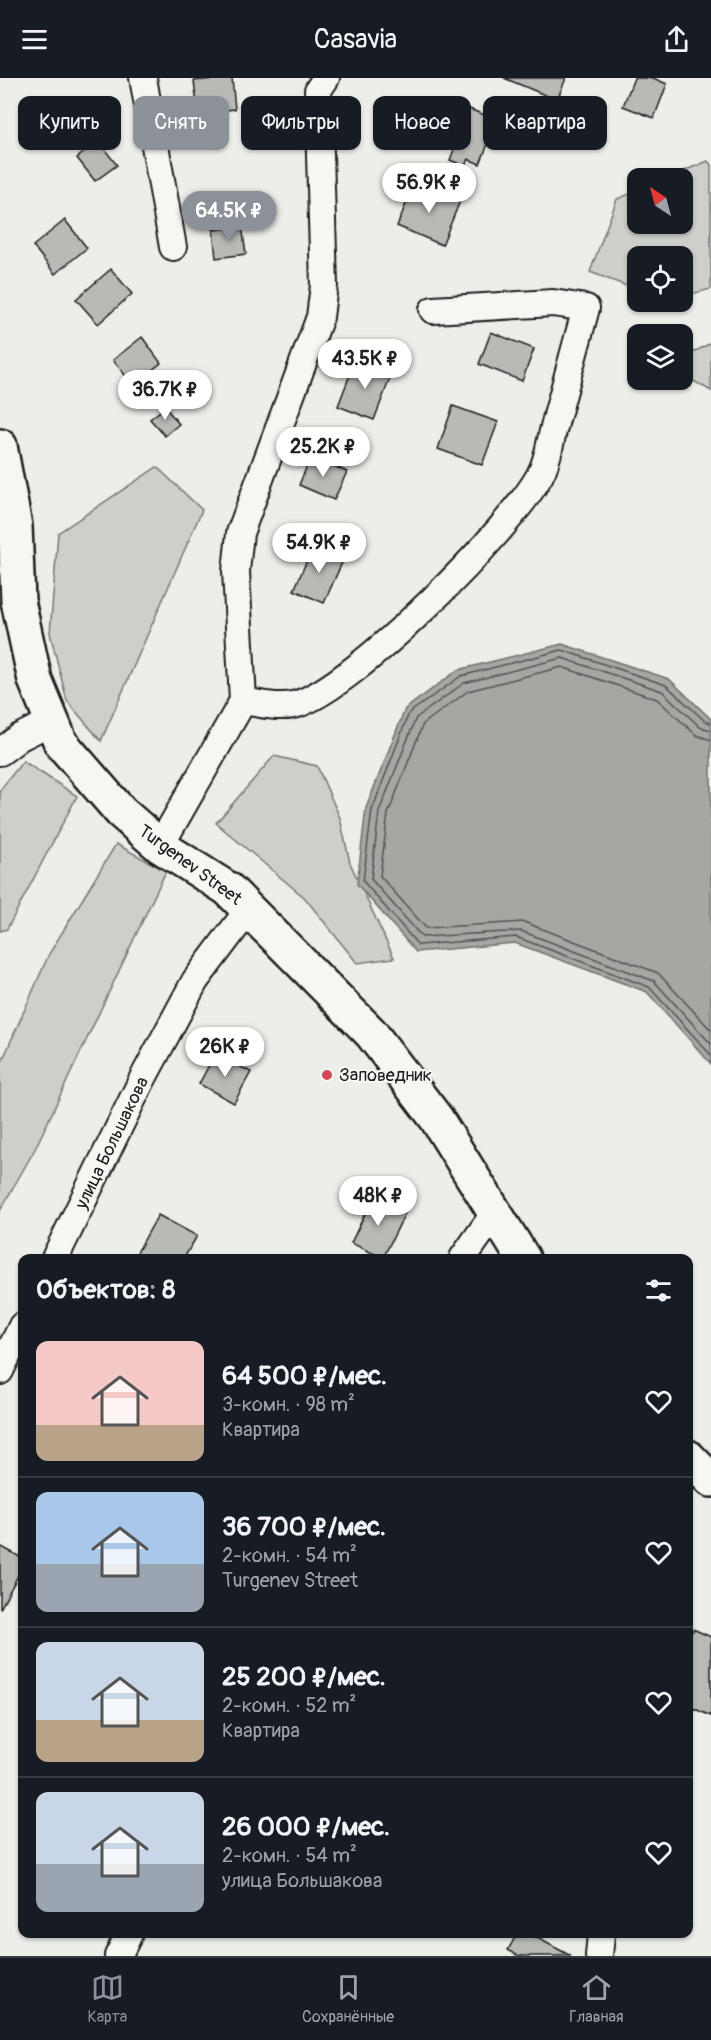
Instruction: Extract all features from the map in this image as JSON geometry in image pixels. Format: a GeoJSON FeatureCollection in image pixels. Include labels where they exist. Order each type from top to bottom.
{"type":"FeatureCollection","features":[{"type":"Feature","properties":{"kind":"street"},"geometry":{"type":"LineString","coordinates":[[143,78],[173,247]]}},
{"type":"Feature","properties":{"kind":"street"},"geometry":{"type":"LineString","coordinates":[[160,846],[243,701],[236,571],[240,533],[320,316],[324,285],[318,90],[326,78]]}},
{"type":"Feature","properties":{"kind":"street"},"geometry":{"type":"LineString","coordinates":[[243,701],[277,706],[296,704],[326,691],[385,644],[461,569],[517,511],[542,473],[586,308],[553,303],[433,310]]}},
{"type":"Feature","properties":{"kind":"street","name":"Turgenev Street"},"geometry":{"type":"LineString","coordinates":[[0,446],[15,526],[18,601],[35,680],[61,743],[121,812],[160,846],[228,889],[371,1033],[436,1118],[520,1254]]}},
{"type":"Feature","properties":{"kind":"street"},"geometry":{"type":"LineString","coordinates":[[0,752],[20,737],[52,721]]}},
{"type":"Feature","properties":{"kind":"street","name":"улица Большакова"},"geometry":{"type":"LineString","coordinates":[[57,1254],[142,1080],[195,981],[249,909]]}},
{"type":"Feature","properties":{"kind":"street"},"geometry":{"type":"LineString","coordinates":[[466,1254],[494,1214]]}},
{"type":"Feature","properties":{"kind":"street"},"geometry":{"type":"LineString","coordinates":[[0,1371],[18,1334]]}},
{"type":"Feature","properties":{"kind":"street"},"geometry":{"type":"LineString","coordinates":[[693,1462],[711,1480]]}},
{"type":"Feature","properties":{"kind":"street"},"geometry":{"type":"LineString","coordinates":[[118,1956],[127,1938]]}},
{"type":"Feature","properties":{"kind":"shaded area"},"geometry":{"type":"Polygon","coordinates":[[[708,161],[711,165],[711,289],[693,294],[693,246],[627,246],[627,286],[590,272],[617,199],[627,195],[627,234],[693,234],[693,168],[691,168],[708,161]]]}},
{"type":"Feature","properties":{"kind":"shaded area"},"geometry":{"type":"Polygon","coordinates":[[[711,343],[711,391],[693,381],[693,352],[711,343]]]}},
{"type":"Feature","properties":{"kind":"shaded area"},"geometry":{"type":"Polygon","coordinates":[[[157,467],[202,510],[101,741],[67,701],[50,633],[58,533],[157,467]]]}},
{"type":"Feature","properties":{"kind":"shaded area"},"geometry":{"type":"Polygon","coordinates":[[[274,756],[317,766],[340,818],[350,863],[394,958],[357,963],[305,898],[216,823],[274,756]]]}},
{"type":"Feature","properties":{"kind":"shaded area"},"geometry":{"type":"Polygon","coordinates":[[[23,761],[77,796],[7,929],[0,931],[0,790],[23,761]]]}},
{"type":"Feature","properties":{"kind":"shaded area"},"geometry":{"type":"Polygon","coordinates":[[[116,844],[166,871],[35,1149],[0,1211],[0,1066],[49,954],[116,844]]]}},
{"type":"Feature","properties":{"kind":"water"},"geometry":{"type":"Polygon","coordinates":[[[562,644],[669,679],[711,719],[711,1064],[647,992],[515,943],[416,952],[357,884],[366,808],[405,709],[458,670],[562,644]]]}},
{"type":"Feature","properties":{"kind":"building"},"geometry":{"type":"Polygon","coordinates":[[[232,78],[235,109],[229,110],[229,96],[196,96],[194,81],[232,78]]]}},
{"type":"Feature","properties":{"kind":"building"},"geometry":{"type":"Polygon","coordinates":[[[504,78],[566,78],[559,96],[547,96],[504,78]]]}},
{"type":"Feature","properties":{"kind":"building"},"geometry":{"type":"Polygon","coordinates":[[[634,78],[653,78],[667,84],[654,118],[623,106],[634,78]]]}},
{"type":"Feature","properties":{"kind":"building"},"geometry":{"type":"Polygon","coordinates":[[[471,110],[483,114],[483,150],[486,150],[480,164],[468,159],[465,166],[450,160],[454,150],[471,150],[471,110]]]}},
{"type":"Feature","properties":{"kind":"building"},"geometry":{"type":"Polygon","coordinates":[[[87,150],[105,150],[117,165],[95,181],[77,158],[87,150]]]}},
{"type":"Feature","properties":{"kind":"building"},"geometry":{"type":"Polygon","coordinates":[[[415,182],[460,201],[442,245],[397,226],[415,182]]]}},
{"type":"Feature","properties":{"kind":"building"},"geometry":{"type":"Polygon","coordinates":[[[65,220],[87,248],[55,274],[33,246],[65,220]]]}},
{"type":"Feature","properties":{"kind":"building"},"geometry":{"type":"Polygon","coordinates":[[[242,226],[246,254],[216,258],[213,230],[242,226]]]}},
{"type":"Feature","properties":{"kind":"building"},"geometry":{"type":"Polygon","coordinates":[[[111,269],[132,294],[98,324],[76,299],[111,269]]]}},
{"type":"Feature","properties":{"kind":"building"},"geometry":{"type":"Polygon","coordinates":[[[491,332],[534,349],[522,381],[479,364],[491,332]]]}},
{"type":"Feature","properties":{"kind":"building"},"geometry":{"type":"Polygon","coordinates":[[[142,337],[161,363],[133,385],[113,360],[142,337]]]}},
{"type":"Feature","properties":{"kind":"building"},"geometry":{"type":"Polygon","coordinates":[[[356,359],[392,373],[374,420],[338,406],[356,359]]]}},
{"type":"Feature","properties":{"kind":"building"},"geometry":{"type":"Polygon","coordinates":[[[453,406],[498,422],[482,465],[438,449],[453,406]]]}},
{"type":"Feature","properties":{"kind":"building"},"geometry":{"type":"Polygon","coordinates":[[[165,407],[179,424],[165,436],[150,419],[165,407]]]}},
{"type":"Feature","properties":{"kind":"building"},"geometry":{"type":"Polygon","coordinates":[[[311,456],[347,472],[334,500],[299,485],[311,456]]]}},
{"type":"Feature","properties":{"kind":"building"},"geometry":{"type":"Polygon","coordinates":[[[314,544],[344,558],[324,603],[294,590],[314,544]]]}},
{"type":"Feature","properties":{"kind":"building"},"geometry":{"type":"Polygon","coordinates":[[[215,1054],[251,1072],[234,1103],[199,1084],[215,1054]]]}},
{"type":"Feature","properties":{"kind":"building"},"geometry":{"type":"Polygon","coordinates":[[[374,1195],[406,1211],[385,1254],[374,1254],[351,1243],[374,1195]]]}},
{"type":"Feature","properties":{"kind":"building"},"geometry":{"type":"Polygon","coordinates":[[[158,1215],[197,1236],[186,1254],[136,1254],[158,1215]]]}},
{"type":"Feature","properties":{"kind":"building"},"geometry":{"type":"Polygon","coordinates":[[[0,1546],[18,1556],[18,1575],[0,1609],[0,1546]]]}},
{"type":"Feature","properties":{"kind":"building"},"geometry":{"type":"Polygon","coordinates":[[[693,1629],[711,1637],[711,1716],[693,1708],[693,1629]]]}},
{"type":"Feature","properties":{"kind":"building"},"geometry":{"type":"Polygon","coordinates":[[[515,1938],[537,1938],[571,1956],[519,1956],[508,1950],[515,1938]]]}},
{"type":"Feature","properties":{"kind":"place","name":"Заповедник"},"geometry":{"type":"Point","coordinates":[327,1075]}}]}
